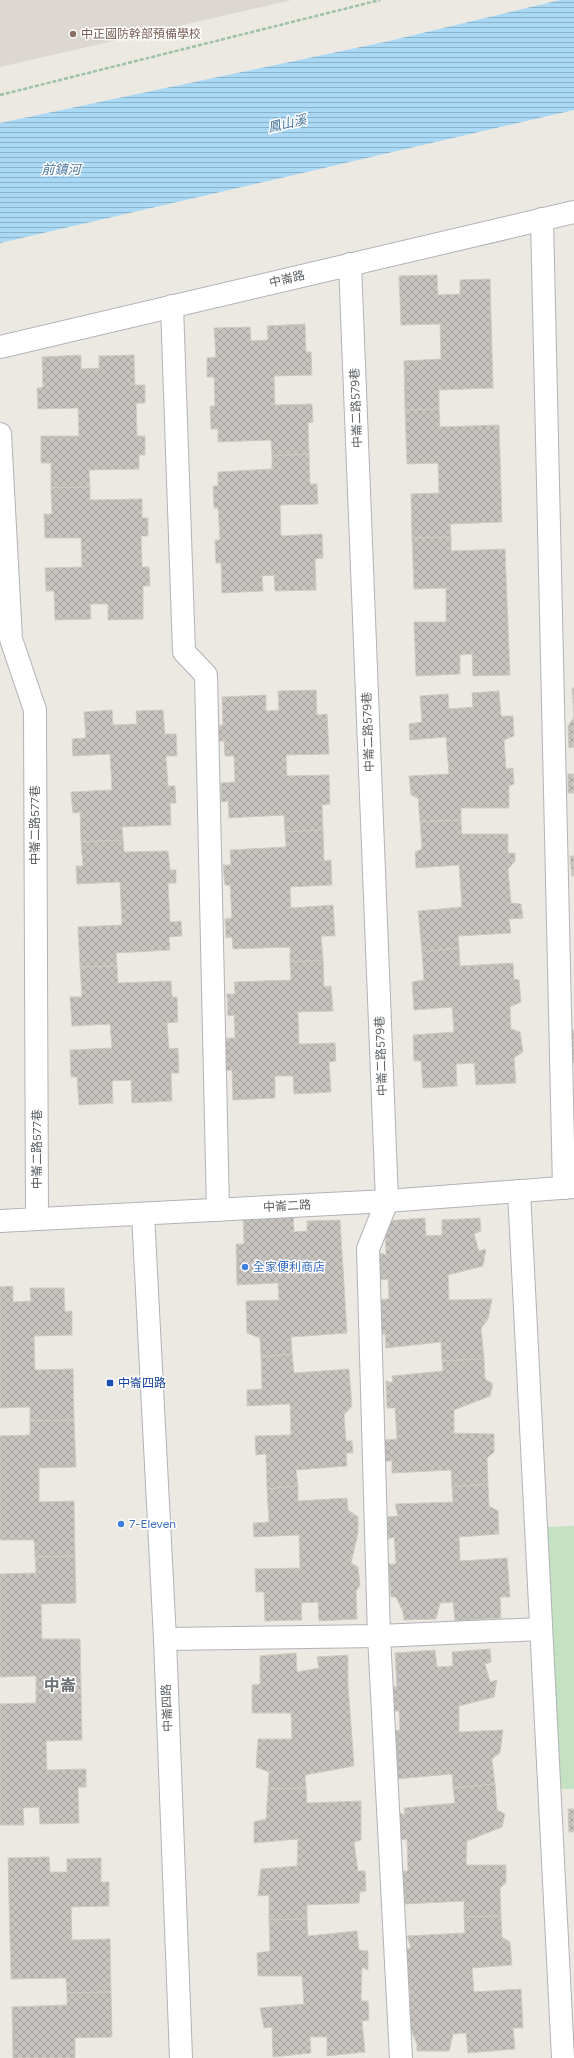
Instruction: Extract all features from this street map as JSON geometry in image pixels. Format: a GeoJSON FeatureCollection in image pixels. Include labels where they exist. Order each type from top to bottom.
{"type":"FeatureCollection","features":[{"type":"Feature","properties":{"kind":"street","name":"中崙路"},"geometry":{"type":"LineString","coordinates":[[0,347],[574,212]]}},
{"type":"Feature","properties":{"kind":"street"},"geometry":{"type":"LineString","coordinates":[[542,219],[569,1188]]}},
{"type":"Feature","properties":{"kind":"street","name":"中崙二路579巷"},"geometry":{"type":"LineString","coordinates":[[350,264],[387,1201]]}},
{"type":"Feature","properties":{"kind":"street"},"geometry":{"type":"LineString","coordinates":[[172,306],[184,652],[206,676],[218,1210]]}},
{"type":"Feature","properties":{"kind":"street","name":"中崙二路577巷"},"geometry":{"type":"LineString","coordinates":[[0,434],[11,639],[35,710],[37,1219]]}},
{"type":"Feature","properties":{"kind":"street","name":"中崙二路"},"geometry":{"type":"LineString","coordinates":[[0,1221],[387,1201],[569,1188]]}},
{"type":"Feature","properties":{"kind":"street"},"geometry":{"type":"LineString","coordinates":[[519,1191],[563,2058]]}},
{"type":"Feature","properties":{"kind":"street"},"geometry":{"type":"LineString","coordinates":[[387,1201],[368,1249],[380,1636],[401,2058]]}},
{"type":"Feature","properties":{"kind":"street","name":"中崙四路"},"geometry":{"type":"LineString","coordinates":[[143,1214],[165,1639],[181,2058]]}},
{"type":"Feature","properties":{"kind":"street"},"geometry":{"type":"LineString","coordinates":[[165,1639],[380,1636],[541,1629]]}},
{"type":"Feature","properties":{"kind":"path"},"geometry":{"type":"LineString","coordinates":[[0,95],[380,0]]}},
{"type":"Feature","properties":{"kind":"shaded area","name":"中正國防幹部預備學校"},"geometry":{"type":"Polygon","coordinates":[[[0,0],[292,0],[0,67],[0,0]]]}},
{"type":"Feature","properties":{"kind":"green space"},"geometry":{"type":"Polygon","coordinates":[[[574,1526],[574,1789],[558,1789],[546,1527],[574,1526]]]}},
{"type":"Feature","properties":{"kind":"water","name":"前鎮河"},"geometry":{"type":"Polygon","coordinates":[[[560,0],[574,0],[574,110],[0,243],[0,123],[389,41],[560,0]]]}},
{"type":"Feature","properties":{"kind":"building"},"geometry":{"type":"Polygon","coordinates":[[[437,275],[438,295],[460,294],[460,280],[490,279],[493,388],[439,390],[439,409],[405,410],[404,361],[441,359],[440,324],[401,325],[399,276],[437,275]]]}},
{"type":"Feature","properties":{"kind":"building"},"geometry":{"type":"Polygon","coordinates":[[[305,324],[306,352],[311,352],[312,375],[274,376],[275,405],[312,404],[313,422],[308,423],[309,454],[272,456],[271,440],[218,442],[218,429],[211,429],[210,406],[215,406],[214,377],[207,377],[207,358],[216,357],[214,328],[250,327],[251,341],[268,340],[267,326],[305,324]]]}},
{"type":"Feature","properties":{"kind":"building"},"geometry":{"type":"Polygon","coordinates":[[[81,355],[81,369],[99,368],[99,356],[134,355],[135,385],[145,385],[145,403],[136,403],[137,436],[145,436],[145,455],[139,455],[139,469],[89,470],[90,487],[51,488],[51,463],[41,463],[41,436],[79,436],[78,408],[38,409],[37,388],[43,387],[42,357],[81,355]]]}},
{"type":"Feature","properties":{"kind":"building"},"geometry":{"type":"Polygon","coordinates":[[[439,409],[440,427],[499,425],[502,522],[450,524],[451,537],[412,538],[411,494],[439,493],[438,463],[407,464],[405,410],[439,409]]]}},
{"type":"Feature","properties":{"kind":"building"},"geometry":{"type":"Polygon","coordinates":[[[309,454],[310,484],[317,484],[318,504],[280,505],[281,536],[322,534],[323,558],[315,559],[316,590],[275,591],[274,575],[262,576],[263,591],[222,593],[221,563],[216,563],[215,540],[220,540],[218,508],[214,508],[213,486],[218,486],[218,472],[272,469],[272,456],[309,454]]]}},
{"type":"Feature","properties":{"kind":"building"},"geometry":{"type":"Polygon","coordinates":[[[90,487],[90,500],[142,499],[142,518],[148,518],[148,536],[141,536],[142,567],[149,567],[150,586],[143,586],[143,619],[108,620],[108,604],[90,604],[91,619],[55,620],[54,591],[46,591],[45,568],[82,567],[81,538],[45,538],[44,514],[52,514],[51,488],[90,487]]]}},
{"type":"Feature","properties":{"kind":"building"},"geometry":{"type":"Polygon","coordinates":[[[451,537],[451,551],[505,549],[510,675],[473,676],[472,654],[460,655],[460,674],[416,676],[414,622],[446,622],[446,588],[414,589],[412,538],[451,537]]]}},
{"type":"Feature","properties":{"kind":"building"},"geometry":{"type":"Polygon","coordinates":[[[572,688],[574,688],[574,717],[572,688]]]}},
{"type":"Feature","properties":{"kind":"building"},"geometry":{"type":"Polygon","coordinates":[[[316,690],[317,715],[327,714],[329,754],[286,755],[287,776],[329,775],[330,804],[322,805],[323,830],[285,832],[284,815],[229,818],[228,801],[221,802],[221,783],[235,782],[234,756],[225,756],[224,741],[210,741],[209,726],[223,725],[222,697],[266,695],[266,711],[279,710],[278,691],[316,690]]]}},
{"type":"Feature","properties":{"kind":"building"},"geometry":{"type":"Polygon","coordinates":[[[499,691],[501,716],[513,716],[514,736],[504,740],[506,769],[513,768],[514,784],[509,786],[509,808],[461,808],[461,820],[420,822],[418,798],[411,795],[409,776],[449,774],[446,737],[410,740],[409,724],[422,722],[420,696],[448,694],[449,709],[473,707],[472,693],[499,691]]]}},
{"type":"Feature","properties":{"kind":"building"},"geometry":{"type":"Polygon","coordinates":[[[112,710],[113,725],[137,724],[136,711],[163,710],[165,734],[176,734],[177,756],[166,756],[168,786],[175,786],[176,803],[170,803],[171,825],[122,827],[123,840],[81,842],[80,812],[73,813],[71,792],[112,790],[110,754],[73,756],[72,739],[86,738],[84,712],[112,710]]]}},
{"type":"Feature","properties":{"kind":"building"},"geometry":{"type":"Polygon","coordinates":[[[574,717],[574,747],[569,748],[568,726],[574,717]]]}},
{"type":"Feature","properties":{"kind":"building"},"geometry":{"type":"Polygon","coordinates":[[[568,774],[574,774],[574,793],[568,793],[568,774]]]}},
{"type":"Feature","properties":{"kind":"building"},"geometry":{"type":"Polygon","coordinates":[[[461,820],[462,834],[508,834],[508,853],[515,853],[515,861],[508,869],[511,903],[521,904],[523,918],[509,919],[511,933],[458,936],[459,948],[422,952],[418,911],[462,907],[459,865],[416,868],[415,852],[422,849],[420,822],[461,820]]]}},
{"type":"Feature","properties":{"kind":"building"},"geometry":{"type":"Polygon","coordinates":[[[323,830],[324,861],[331,860],[332,885],[290,887],[291,908],[333,905],[335,936],[321,936],[323,960],[290,962],[290,947],[233,949],[232,937],[226,938],[225,919],[232,918],[230,885],[225,885],[223,865],[231,865],[230,850],[286,847],[285,832],[323,830]]]}},
{"type":"Feature","properties":{"kind":"building"},"geometry":{"type":"Polygon","coordinates":[[[123,840],[124,852],[168,851],[170,870],[176,870],[176,883],[168,883],[170,922],[181,921],[182,936],[169,937],[170,950],[116,953],[117,966],[80,967],[78,927],[122,925],[120,882],[77,884],[76,866],[83,866],[81,842],[123,840]]]}},
{"type":"Feature","properties":{"kind":"building"},"geometry":{"type":"Polygon","coordinates":[[[570,856],[574,856],[574,876],[572,876],[570,856]]]}},
{"type":"Feature","properties":{"kind":"building"},"geometry":{"type":"Polygon","coordinates":[[[459,948],[460,966],[513,963],[514,979],[519,980],[521,1002],[510,1007],[511,1029],[520,1032],[523,1052],[514,1058],[516,1083],[476,1085],[474,1063],[456,1064],[457,1086],[423,1088],[421,1061],[414,1061],[413,1035],[454,1032],[452,1007],[414,1010],[412,982],[424,980],[422,952],[459,948]]]}},
{"type":"Feature","properties":{"kind":"building"},"geometry":{"type":"Polygon","coordinates":[[[323,960],[324,987],[331,986],[333,1011],[298,1012],[299,1044],[335,1043],[336,1061],[329,1062],[331,1092],[294,1094],[293,1076],[275,1076],[275,1098],[233,1100],[232,1070],[225,1071],[224,1038],[235,1038],[234,1015],[228,1016],[227,994],[235,994],[234,982],[291,980],[290,962],[323,960]]]}},
{"type":"Feature","properties":{"kind":"building"},"geometry":{"type":"Polygon","coordinates":[[[117,966],[118,983],[171,981],[172,997],[177,997],[178,1022],[167,1023],[169,1049],[178,1048],[179,1073],[171,1073],[172,1101],[132,1103],[131,1080],[112,1081],[113,1103],[79,1105],[77,1077],[71,1077],[70,1050],[112,1048],[110,1024],[72,1026],[70,997],[82,997],[80,967],[117,966]]]}},
{"type":"Feature","properties":{"kind":"building"},"geometry":{"type":"Polygon","coordinates":[[[571,1030],[574,1030],[574,1062],[572,1062],[571,1030]]]}},
{"type":"Feature","properties":{"kind":"building"},"geometry":{"type":"Polygon","coordinates":[[[293,1212],[294,1232],[307,1231],[307,1221],[340,1220],[347,1333],[291,1337],[292,1354],[261,1357],[260,1338],[247,1333],[246,1301],[279,1300],[278,1283],[237,1285],[236,1244],[244,1244],[243,1214],[293,1212]]]}},
{"type":"Feature","properties":{"kind":"building"},"geometry":{"type":"Polygon","coordinates":[[[425,1218],[426,1236],[442,1235],[442,1220],[480,1218],[481,1231],[474,1234],[479,1251],[486,1249],[483,1266],[448,1275],[449,1300],[492,1299],[488,1319],[481,1328],[484,1359],[442,1361],[441,1342],[386,1348],[385,1334],[377,1335],[374,1300],[389,1299],[388,1279],[380,1280],[377,1252],[386,1255],[385,1221],[425,1218]]]}},
{"type":"Feature","properties":{"kind":"building"},"geometry":{"type":"Polygon","coordinates":[[[13,1286],[13,1302],[31,1301],[30,1288],[64,1288],[65,1312],[72,1311],[72,1335],[34,1336],[35,1370],[73,1369],[74,1420],[30,1421],[30,1407],[0,1408],[0,1287],[13,1286]]]}},
{"type":"Feature","properties":{"kind":"building"},"geometry":{"type":"Polygon","coordinates":[[[292,1354],[294,1373],[349,1369],[352,1406],[344,1415],[346,1441],[352,1441],[353,1453],[346,1453],[347,1466],[296,1470],[298,1486],[267,1489],[266,1454],[256,1455],[255,1436],[291,1435],[290,1404],[247,1406],[247,1390],[262,1389],[261,1357],[292,1354]]]}},
{"type":"Feature","properties":{"kind":"building"},"geometry":{"type":"Polygon","coordinates":[[[484,1359],[485,1379],[493,1384],[490,1396],[454,1410],[454,1433],[494,1434],[494,1452],[487,1458],[488,1484],[452,1487],[451,1470],[392,1473],[392,1461],[385,1461],[384,1440],[397,1439],[395,1408],[387,1408],[386,1381],[393,1383],[392,1376],[443,1371],[442,1361],[484,1359]]]}},
{"type":"Feature","properties":{"kind":"building"},"geometry":{"type":"Polygon","coordinates":[[[74,1420],[76,1467],[39,1468],[39,1502],[74,1501],[75,1556],[35,1557],[34,1540],[0,1540],[0,1436],[30,1435],[30,1421],[74,1420]]]}},
{"type":"Feature","properties":{"kind":"building"},"geometry":{"type":"Polygon","coordinates":[[[488,1484],[489,1506],[498,1511],[499,1534],[459,1537],[460,1561],[507,1558],[510,1597],[500,1597],[501,1618],[455,1621],[453,1602],[440,1603],[436,1619],[404,1620],[403,1612],[396,1597],[391,1597],[388,1564],[396,1564],[394,1537],[388,1539],[387,1517],[398,1516],[395,1504],[453,1502],[452,1487],[488,1484]]]}},
{"type":"Feature","properties":{"kind":"building"},"geometry":{"type":"Polygon","coordinates":[[[298,1486],[298,1501],[347,1498],[348,1510],[358,1517],[358,1533],[351,1563],[358,1567],[360,1585],[356,1591],[357,1619],[319,1621],[318,1602],[301,1603],[302,1620],[265,1621],[264,1592],[256,1592],[255,1569],[300,1568],[299,1535],[254,1537],[253,1523],[269,1522],[267,1489],[298,1486]]]}},
{"type":"Feature","properties":{"kind":"building"},"geometry":{"type":"Polygon","coordinates":[[[75,1556],[76,1603],[41,1604],[42,1639],[80,1639],[81,1690],[36,1690],[36,1676],[0,1677],[0,1574],[36,1573],[35,1557],[75,1556]]]}},
{"type":"Feature","properties":{"kind":"building"},"geometry":{"type":"Polygon","coordinates":[[[490,1649],[491,1662],[485,1664],[490,1682],[497,1680],[494,1697],[459,1706],[459,1732],[503,1730],[500,1753],[492,1759],[495,1784],[453,1788],[452,1774],[397,1779],[396,1766],[386,1732],[400,1730],[399,1711],[391,1711],[388,1684],[397,1687],[395,1653],[435,1650],[437,1667],[453,1666],[452,1652],[490,1649]]]}},
{"type":"Feature","properties":{"kind":"building"},"geometry":{"type":"Polygon","coordinates":[[[296,1653],[297,1672],[319,1668],[317,1657],[348,1655],[348,1685],[354,1766],[305,1775],[306,1788],[268,1789],[269,1772],[256,1767],[258,1739],[292,1739],[291,1713],[252,1713],[252,1685],[260,1684],[260,1656],[296,1653]]]}},
{"type":"Feature","properties":{"kind":"building"},"geometry":{"type":"Polygon","coordinates":[[[36,1690],[81,1690],[82,1740],[46,1741],[47,1770],[86,1769],[86,1787],[78,1787],[79,1823],[40,1824],[39,1807],[23,1808],[24,1825],[0,1825],[0,1704],[36,1703],[36,1690]]]}},
{"type":"Feature","properties":{"kind":"building"},"geometry":{"type":"Polygon","coordinates":[[[495,1784],[497,1810],[505,1814],[502,1827],[467,1841],[466,1865],[506,1865],[506,1883],[500,1888],[501,1916],[464,1917],[464,1901],[405,1904],[404,1893],[398,1893],[397,1871],[408,1871],[407,1839],[399,1840],[398,1812],[405,1815],[404,1808],[455,1803],[453,1788],[495,1784]]]}},
{"type":"Feature","properties":{"kind":"building"},"geometry":{"type":"Polygon","coordinates":[[[306,1788],[307,1803],[361,1801],[361,1840],[354,1842],[358,1871],[365,1871],[366,1891],[360,1892],[359,1903],[307,1905],[307,1919],[269,1920],[269,1895],[258,1896],[261,1869],[297,1866],[298,1839],[254,1843],[254,1822],[266,1819],[268,1789],[306,1788]]]}},
{"type":"Feature","properties":{"kind":"building"},"geometry":{"type":"Polygon","coordinates":[[[568,1809],[574,1809],[574,1832],[569,1832],[568,1809]]]}},
{"type":"Feature","properties":{"kind":"building"},"geometry":{"type":"Polygon","coordinates":[[[49,1857],[50,1872],[67,1872],[67,1859],[101,1858],[101,1882],[109,1882],[109,1906],[71,1907],[72,1940],[110,1939],[111,1992],[67,1993],[66,1978],[11,1979],[8,1858],[49,1857]]]}},
{"type":"Feature","properties":{"kind":"building"},"geometry":{"type":"Polygon","coordinates":[[[501,1916],[502,1937],[510,1942],[512,1965],[472,1968],[474,1992],[521,1989],[523,2028],[513,2028],[515,2049],[468,2053],[466,2033],[453,2034],[449,2051],[417,2051],[417,2044],[410,2028],[402,1996],[410,1995],[407,1968],[400,1949],[411,1948],[407,1936],[465,1933],[464,1917],[501,1916]]]}},
{"type":"Feature","properties":{"kind":"building"},"geometry":{"type":"Polygon","coordinates":[[[307,1919],[308,1936],[357,1931],[359,1950],[368,1951],[368,1970],[362,1967],[361,2001],[368,2001],[369,2020],[362,2021],[365,2052],[327,2056],[327,2037],[310,2037],[311,2053],[273,2057],[272,2027],[264,2028],[260,2008],[304,2004],[302,1976],[258,1976],[257,1953],[270,1951],[269,1920],[307,1919]]]}},
{"type":"Feature","properties":{"kind":"building"},"geometry":{"type":"Polygon","coordinates":[[[111,1992],[112,2037],[75,2038],[75,2058],[13,2058],[12,2007],[67,2005],[67,1993],[111,1992]]]}},
{"type":"Feature","properties":{"kind":"place","name":"中正國防幹部預備學校"},"geometry":{"type":"Point","coordinates":[73,34]}},
{"type":"Feature","properties":{"kind":"place","name":"全家便利商店"},"geometry":{"type":"Point","coordinates":[245,1267]}},
{"type":"Feature","properties":{"kind":"place","name":"中崙四路"},"geometry":{"type":"Point","coordinates":[110,1383]}},
{"type":"Feature","properties":{"kind":"place","name":"7-Eleven"},"geometry":{"type":"Point","coordinates":[121,1524]}},
{"type":"Feature","properties":{"kind":"district","name":"中崙"},"geometry":{"type":"Point","coordinates":[60,1685]}},
{"type":"Feature","properties":{"kind":"water label","name":"鳳山溪"},"geometry":{"type":"Point","coordinates":[287,123]}}]}
